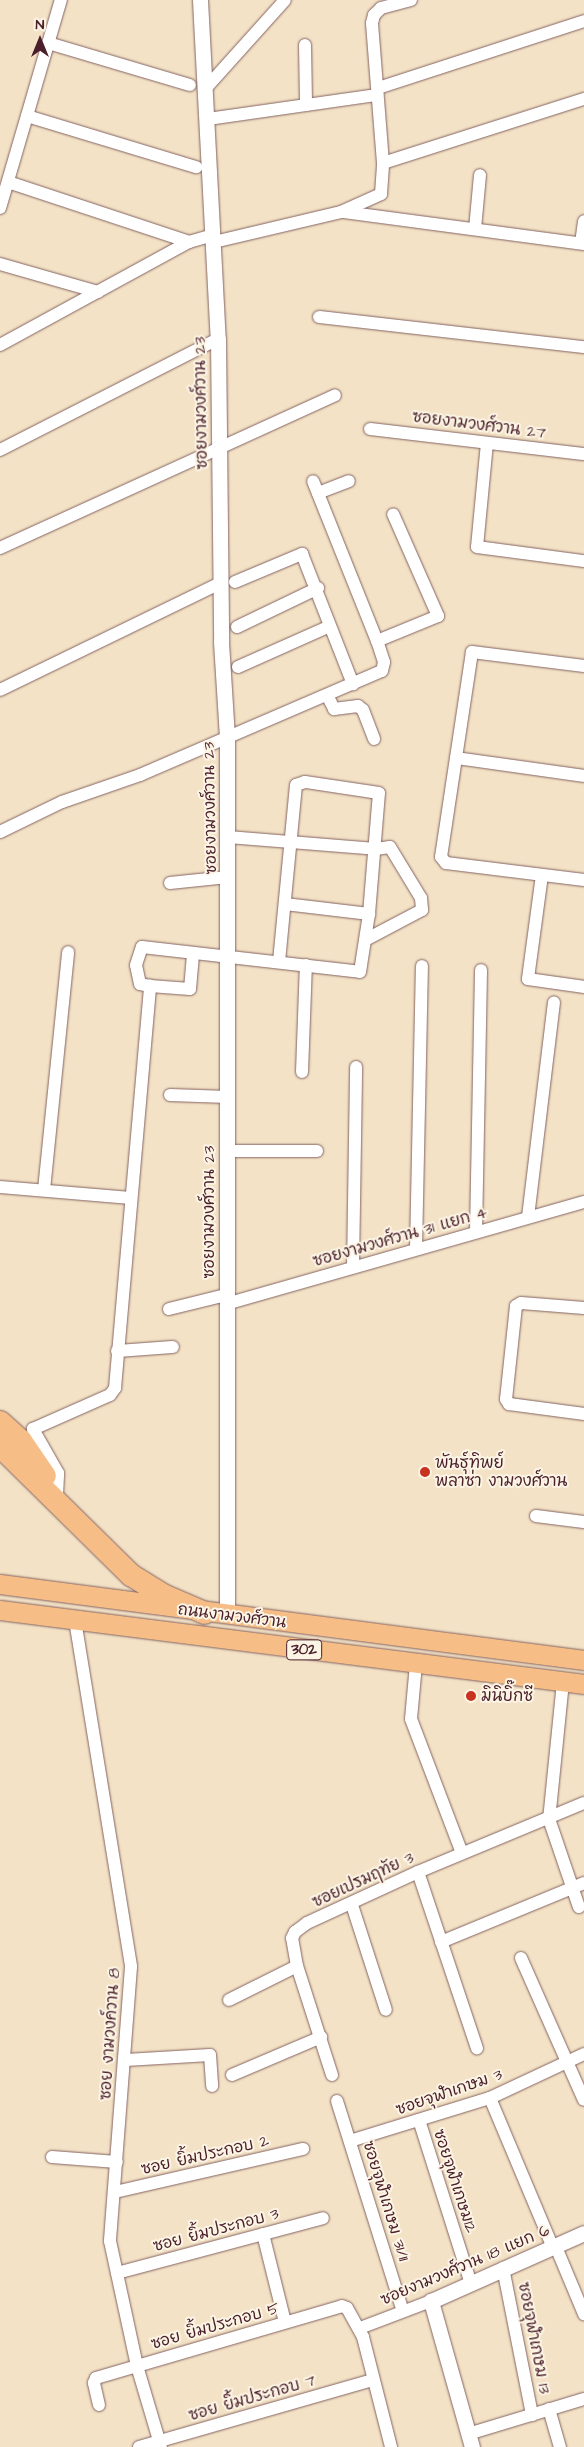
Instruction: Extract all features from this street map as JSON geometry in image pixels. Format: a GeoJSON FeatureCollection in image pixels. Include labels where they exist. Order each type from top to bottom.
{"type":"FeatureCollection","features":[{"type":"Feature","properties":{"kind":"highway"},"geometry":{"type":"LineString","coordinates":[[0,1422],[20,1441],[57,1495],[97,1544]]}},
{"type":"Feature","properties":{"kind":"highway"},"geometry":{"type":"LineString","coordinates":[[0,1446],[97,1544],[147,1586],[216,1614]]}},
{"type":"Feature","properties":{"kind":"main road","name":"ถนนงามวงศ์วาน"},"geometry":{"type":"LineString","coordinates":[[0,1584],[216,1614],[584,1660]]}},
{"type":"Feature","properties":{"kind":"main road","name":"ถนนงามวงศ์วาน"},"geometry":{"type":"LineString","coordinates":[[0,1610],[584,1684]]}},
{"type":"Feature","properties":{"kind":"street"},"geometry":{"type":"LineString","coordinates":[[0,208],[61,0]]}},
{"type":"Feature","properties":{"kind":"street","name":"ซอยงามวงศ์วาน 23"},"geometry":{"type":"LineString","coordinates":[[200,0],[214,239],[218,339],[219,445],[228,583],[229,957],[226,1300],[216,1614]]}},
{"type":"Feature","properties":{"kind":"street"},"geometry":{"type":"LineString","coordinates":[[206,88],[285,0]]}},
{"type":"Feature","properties":{"kind":"street"},"geometry":{"type":"LineString","coordinates":[[0,345],[188,242],[214,239],[341,212],[381,194],[383,163],[374,15],[381,8],[411,0]]}},
{"type":"Feature","properties":{"kind":"street"},"geometry":{"type":"LineString","coordinates":[[208,119],[306,105],[378,91],[584,21]]}},
{"type":"Feature","properties":{"kind":"street"},"geometry":{"type":"LineString","coordinates":[[48,43],[190,85]]}},
{"type":"Feature","properties":{"kind":"street"},"geometry":{"type":"LineString","coordinates":[[305,45],[306,105]]}},
{"type":"Feature","properties":{"kind":"street"},"geometry":{"type":"LineString","coordinates":[[383,163],[584,99]]}},
{"type":"Feature","properties":{"kind":"street"},"geometry":{"type":"LineString","coordinates":[[27,116],[196,167]]}},
{"type":"Feature","properties":{"kind":"street"},"geometry":{"type":"LineString","coordinates":[[475,229],[480,175]]}},
{"type":"Feature","properties":{"kind":"street"},"geometry":{"type":"LineString","coordinates":[[8,182],[188,242]]}},
{"type":"Feature","properties":{"kind":"street"},"geometry":{"type":"LineString","coordinates":[[341,212],[583,243],[584,221]]}},
{"type":"Feature","properties":{"kind":"street"},"geometry":{"type":"LineString","coordinates":[[0,264],[98,292]]}},
{"type":"Feature","properties":{"kind":"street"},"geometry":{"type":"LineString","coordinates":[[319,317],[584,347]]}},
{"type":"Feature","properties":{"kind":"street"},"geometry":{"type":"LineString","coordinates":[[0,450],[218,339]]}},
{"type":"Feature","properties":{"kind":"street"},"geometry":{"type":"LineString","coordinates":[[0,548],[219,445],[335,395]]}},
{"type":"Feature","properties":{"kind":"street","name":"ซอยงามวงศ์วาน 27"},"geometry":{"type":"LineString","coordinates":[[370,429],[584,454]]}},
{"type":"Feature","properties":{"kind":"street"},"geometry":{"type":"LineString","coordinates":[[488,443],[476,547],[584,561]]}},
{"type":"Feature","properties":{"kind":"street"},"geometry":{"type":"LineString","coordinates":[[0,832],[62,802],[140,775],[382,671],[384,662],[377,641],[312,481]]}},
{"type":"Feature","properties":{"kind":"street"},"geometry":{"type":"LineString","coordinates":[[318,493],[349,482]]}},
{"type":"Feature","properties":{"kind":"street"},"geometry":{"type":"LineString","coordinates":[[377,641],[438,616],[393,514]]}},
{"type":"Feature","properties":{"kind":"street"},"geometry":{"type":"LineString","coordinates":[[0,690],[228,583],[302,554],[318,588],[328,628],[353,684]]}},
{"type":"Feature","properties":{"kind":"street"},"geometry":{"type":"LineString","coordinates":[[237,627],[318,588]]}},
{"type":"Feature","properties":{"kind":"street"},"geometry":{"type":"LineString","coordinates":[[238,667],[328,628]]}},
{"type":"Feature","properties":{"kind":"street"},"geometry":{"type":"LineString","coordinates":[[584,666],[472,652],[442,861],[584,880]]}},
{"type":"Feature","properties":{"kind":"street"},"geometry":{"type":"LineString","coordinates":[[327,695],[334,709],[358,706],[364,710],[374,739]]}},
{"type":"Feature","properties":{"kind":"street"},"geometry":{"type":"LineString","coordinates":[[456,758],[584,776]]}},
{"type":"Feature","properties":{"kind":"street"},"geometry":{"type":"LineString","coordinates":[[193,953],[190,989],[140,984],[136,966],[142,947],[360,972],[366,939],[376,849],[378,793],[305,782],[296,785],[279,962]]}},
{"type":"Feature","properties":{"kind":"street"},"geometry":{"type":"LineString","coordinates":[[228,837],[290,840],[376,849],[390,847],[421,898],[422,910],[366,939]]}},
{"type":"Feature","properties":{"kind":"street"},"geometry":{"type":"LineString","coordinates":[[542,875],[528,980],[584,987]]}},
{"type":"Feature","properties":{"kind":"street"},"geometry":{"type":"LineString","coordinates":[[170,883],[228,877]]}},
{"type":"Feature","properties":{"kind":"street"},"geometry":{"type":"LineString","coordinates":[[285,904],[369,914]]}},
{"type":"Feature","properties":{"kind":"street"},"geometry":{"type":"LineString","coordinates":[[44,1190],[68,952]]}},
{"type":"Feature","properties":{"kind":"street"},"geometry":{"type":"LineString","coordinates":[[302,1072],[306,966]]}},
{"type":"Feature","properties":{"kind":"street"},"geometry":{"type":"LineString","coordinates":[[416,1249],[422,966]]}},
{"type":"Feature","properties":{"kind":"street"},"geometry":{"type":"LineString","coordinates":[[476,1232],[481,970]]}},
{"type":"Feature","properties":{"kind":"street"},"geometry":{"type":"LineString","coordinates":[[57,1495],[58,1473],[32,1429],[113,1392],[150,986]]}},
{"type":"Feature","properties":{"kind":"street"},"geometry":{"type":"LineString","coordinates":[[528,1217],[554,1003]]}},
{"type":"Feature","properties":{"kind":"street"},"geometry":{"type":"LineString","coordinates":[[352,1267],[356,1067]]}},
{"type":"Feature","properties":{"kind":"street"},"geometry":{"type":"LineString","coordinates":[[170,1095],[228,1097]]}},
{"type":"Feature","properties":{"kind":"street"},"geometry":{"type":"LineString","coordinates":[[227,1151],[317,1151]]}},
{"type":"Feature","properties":{"kind":"street"},"geometry":{"type":"LineString","coordinates":[[0,1187],[131,1198]]}},
{"type":"Feature","properties":{"kind":"street","name":"ซอยงามวงศ์วาน 31 แยก 4"},"geometry":{"type":"LineString","coordinates":[[169,1309],[226,1300],[584,1202]]}},
{"type":"Feature","properties":{"kind":"street"},"geometry":{"type":"LineString","coordinates":[[584,1308],[521,1303],[516,1306],[506,1399],[509,1404],[584,1414]]}},
{"type":"Feature","properties":{"kind":"street"},"geometry":{"type":"LineString","coordinates":[[117,1351],[173,1347]]}},
{"type":"Feature","properties":{"kind":"street"},"geometry":{"type":"LineString","coordinates":[[536,1516],[584,1522]]}},
{"type":"Feature","properties":{"kind":"street","name":"ซอย งามวงค์วาน 8"},"geometry":{"type":"LineString","coordinates":[[76,1620],[131,1968],[126,2060],[110,2241],[137,2366],[161,2444]]}},
{"type":"Feature","properties":{"kind":"street"},"geometry":{"type":"LineString","coordinates":[[416,1664],[411,1719],[462,1853]]}},
{"type":"Feature","properties":{"kind":"street"},"geometry":{"type":"LineString","coordinates":[[563,1682],[549,1819],[579,1907]]}},
{"type":"Feature","properties":{"kind":"street","name":"ซอยเปรมฤทัย 3"},"geometry":{"type":"LineString","coordinates":[[332,2075],[297,1966],[292,1938],[294,1932],[306,1923],[352,1905],[418,1872],[584,1803]]}},
{"type":"Feature","properties":{"kind":"street"},"geometry":{"type":"LineString","coordinates":[[418,1872],[477,2048]]}},
{"type":"Feature","properties":{"kind":"street"},"geometry":{"type":"LineString","coordinates":[[441,1942],[584,1883]]}},
{"type":"Feature","properties":{"kind":"street"},"geometry":{"type":"LineString","coordinates":[[352,1905],[386,2010]]}},
{"type":"Feature","properties":{"kind":"street"},"geometry":{"type":"LineString","coordinates":[[521,1958],[584,2100]]}},
{"type":"Feature","properties":{"kind":"street"},"geometry":{"type":"LineString","coordinates":[[229,2000],[297,1966]]}},
{"type":"Feature","properties":{"kind":"street"},"geometry":{"type":"LineString","coordinates":[[232,2075],[321,2037]]}},
{"type":"Feature","properties":{"kind":"street","name":"ซอยจุฬาเกษม 3"},"geometry":{"type":"LineString","coordinates":[[350,2141],[490,2098],[584,2054]]}},
{"type":"Feature","properties":{"kind":"street"},"geometry":{"type":"LineString","coordinates":[[126,2060],[210,2055],[212,2086]]}},
{"type":"Feature","properties":{"kind":"street"},"geometry":{"type":"LineString","coordinates":[[490,2098],[584,2314]]}},
{"type":"Feature","properties":{"kind":"street","name":"ซอยจุฬาเกษม 31/11"},"geometry":{"type":"LineString","coordinates":[[337,2101],[403,2311]]}},
{"type":"Feature","properties":{"kind":"street","name":"ซอยจุฬาเกษม12"},"geometry":{"type":"LineString","coordinates":[[419,2120],[470,2281]]}},
{"type":"Feature","properties":{"kind":"street","name":"ซอย ยิ้มประกอบ 2"},"geometry":{"type":"LineString","coordinates":[[115,2192],[303,2149]]}},
{"type":"Feature","properties":{"kind":"street"},"geometry":{"type":"LineString","coordinates":[[52,2157],[117,2162]]}},
{"type":"Feature","properties":{"kind":"street","name":"ซอย ยิ้มประกอบ 3"},"geometry":{"type":"LineString","coordinates":[[116,2274],[323,2218]]}},
{"type":"Feature","properties":{"kind":"street","name":"ซอยงามวงศ์วาน 18 แยก 6"},"geometry":{"type":"LineString","coordinates":[[360,2328],[431,2301],[470,2281],[584,2233]]}},
{"type":"Feature","properties":{"kind":"street"},"geometry":{"type":"LineString","coordinates":[[263,2234],[285,2322]]}},
{"type":"Feature","properties":{"kind":"street","name":"ซอยจุฬาเกษม 13"},"geometry":{"type":"LineString","coordinates":[[503,2268],[532,2415]]}},
{"type":"Feature","properties":{"kind":"street"},"geometry":{"type":"LineString","coordinates":[[431,2301],[470,2440],[532,2415],[584,2399]]}},
{"type":"Feature","properties":{"kind":"street","name":"ซอย ยิ้มประกอบ 5"},"geometry":{"type":"LineString","coordinates":[[99,2405],[94,2379],[285,2322],[342,2306],[360,2328]]}},
{"type":"Feature","properties":{"kind":"street"},"geometry":{"type":"LineString","coordinates":[[360,2328],[391,2447]]}},
{"type":"Feature","properties":{"kind":"street","name":"ซอย ยิ้มประกอบ 7"},"geometry":{"type":"LineString","coordinates":[[139,2447],[161,2444],[373,2380]]}},
{"type":"Feature","properties":{"kind":"street"},"geometry":{"type":"LineString","coordinates":[[549,2410],[560,2447]]}},
{"type":"Feature","properties":{"kind":"place","name":"พันธุ์ทิพย์ พลาซ่า งามวงศ์วาน"},"geometry":{"type":"Point","coordinates":[425,1472]}},
{"type":"Feature","properties":{"kind":"place","name":"มินิบิ๊กซี"},"geometry":{"type":"Point","coordinates":[471,1696]}}]}
